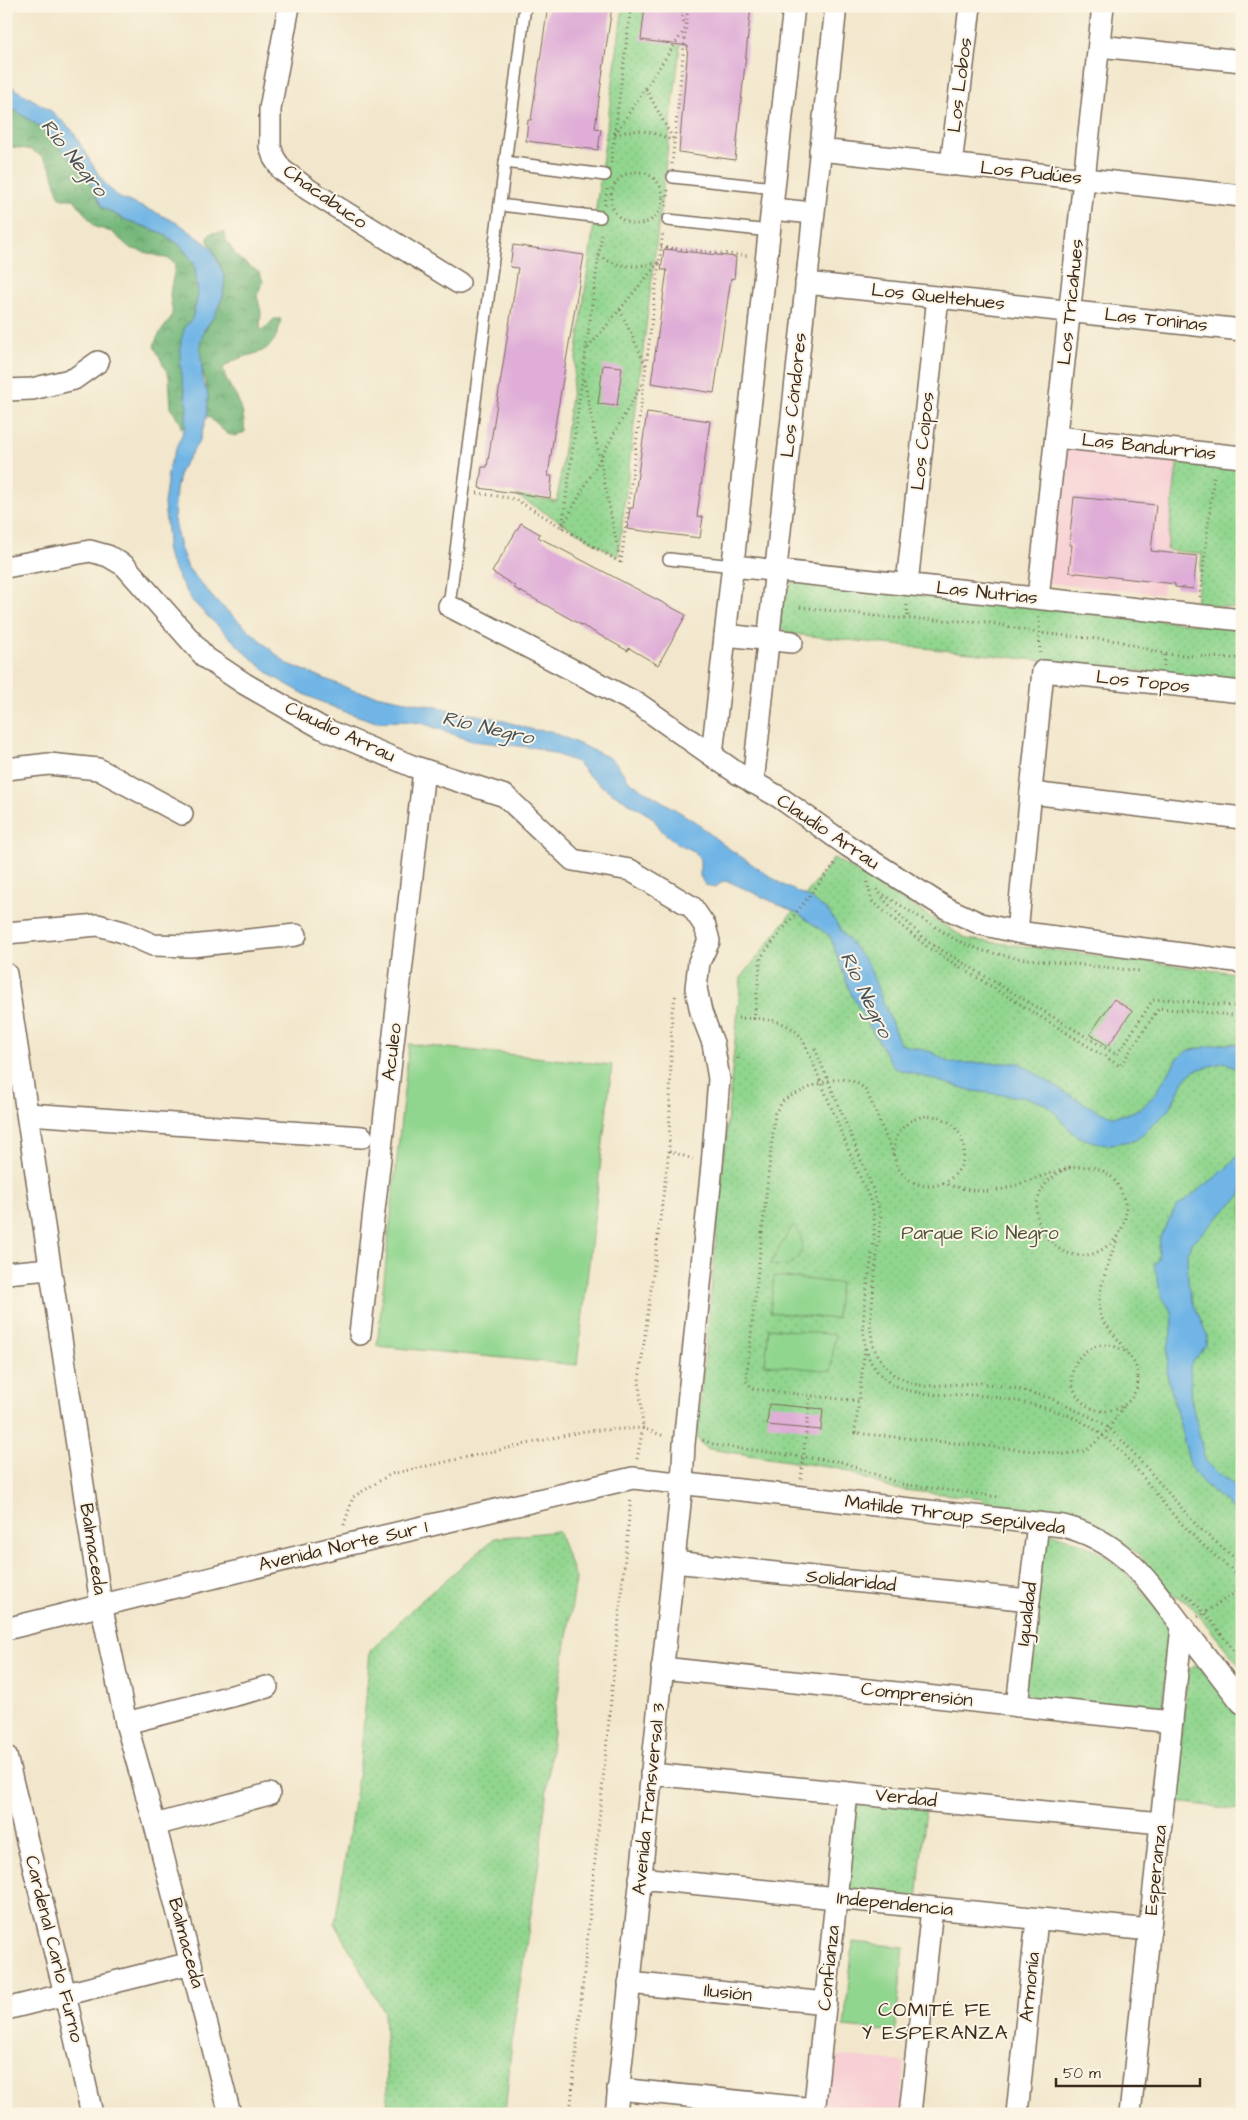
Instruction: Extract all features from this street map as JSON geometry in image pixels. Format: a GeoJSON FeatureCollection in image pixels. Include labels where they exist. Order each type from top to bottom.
{"type":"FeatureCollection","features":[{"type":"Feature","properties":{"kind":"street","name":"Chacabuco"},"geometry":{"type":"LineString","coordinates":[[289,6],[270,108],[270,146],[274,158],[282,170],[309,190],[459,283]]}},
{"type":"Feature","properties":{"kind":"street"},"geometry":{"type":"LineString","coordinates":[[712,755],[794,6]]}},
{"type":"Feature","properties":{"kind":"street","name":"Los Cóndores"},"geometry":{"type":"LineString","coordinates":[[754,783],[836,6]]}},
{"type":"Feature","properties":{"kind":"street","name":"Los Lobos"},"geometry":{"type":"LineString","coordinates":[[951,165],[970,6]]}},
{"type":"Feature","properties":{"kind":"street","name":"Los Tricahues"},"geometry":{"type":"LineString","coordinates":[[1038,598],[1103,6]]}},
{"type":"Feature","properties":{"kind":"street"},"geometry":{"type":"LineString","coordinates":[[1099,46],[1242,61]]}},
{"type":"Feature","properties":{"kind":"street","name":"Los Pudúes"},"geometry":{"type":"LineString","coordinates":[[820,150],[1242,196]]}},
{"type":"Feature","properties":{"kind":"street"},"geometry":{"type":"LineString","coordinates":[[772,209],[813,213]]}},
{"type":"Feature","properties":{"kind":"street","name":"Los Queltehues"},"geometry":{"type":"LineString","coordinates":[[806,283],[1070,311]]}},
{"type":"Feature","properties":{"kind":"street","name":"Los Coipos"},"geometry":{"type":"LineString","coordinates":[[907,584],[938,297]]}},
{"type":"Feature","properties":{"kind":"street","name":"Las Toninas"},"geometry":{"type":"LineString","coordinates":[[1070,311],[1242,330]]}},
{"type":"Feature","properties":{"kind":"street"},"geometry":{"type":"LineString","coordinates":[[6,390],[32,389],[74,379],[98,362]]}},
{"type":"Feature","properties":{"kind":"street","name":"Las Bandurrias"},"geometry":{"type":"LineString","coordinates":[[1056,437],[1242,457]]}},
{"type":"Feature","properties":{"kind":"street","name":"Claudio Arrau"},"geometry":{"type":"LineString","coordinates":[[6,567],[90,552],[108,556],[125,566],[206,658],[245,684],[322,728],[424,770],[505,796],[573,860],[630,870],[692,907]]}},
{"type":"Feature","properties":{"kind":"street","name":"Las Nutrias"},"geometry":{"type":"LineString","coordinates":[[733,566],[1242,620]]}},
{"type":"Feature","properties":{"kind":"street","name":"Claudio Arrau"},"geometry":{"type":"LineString","coordinates":[[449,606],[640,705],[754,783],[779,797],[911,888],[964,918],[999,929],[1017,932],[1241,959]]}},
{"type":"Feature","properties":{"kind":"street"},"geometry":{"type":"LineString","coordinates":[[726,635],[792,642]]}},
{"type":"Feature","properties":{"kind":"street"},"geometry":{"type":"LineString","coordinates":[[1017,932],[1043,671]]}},
{"type":"Feature","properties":{"kind":"street","name":"Los Topos"},"geometry":{"type":"LineString","coordinates":[[1043,671],[1242,692]]}},
{"type":"Feature","properties":{"kind":"street"},"geometry":{"type":"LineString","coordinates":[[6,769],[49,764],[98,769],[182,814]]}},
{"type":"Feature","properties":{"kind":"street","name":"Aculeo"},"geometry":{"type":"LineString","coordinates":[[360,1334],[424,770]]}},
{"type":"Feature","properties":{"kind":"street"},"geometry":{"type":"LineString","coordinates":[[1031,793],[1242,818]]}},
{"type":"Feature","properties":{"kind":"street","name":"Avenida Transversal 3"},"geometry":{"type":"LineString","coordinates":[[616,2114],[682,1484],[692,1440],[719,1079],[713,1043],[701,1012],[696,988],[699,962],[709,941],[705,926],[692,907]]}},
{"type":"Feature","properties":{"kind":"street"},"geometry":{"type":"LineString","coordinates":[[6,933],[98,925],[123,932],[153,945],[191,946],[296,935]]}},
{"type":"Feature","properties":{"kind":"street","name":"Balmaceda"},"geometry":{"type":"LineString","coordinates":[[6,974],[101,1604],[126,1723],[155,1824],[230,2114]]}},
{"type":"Feature","properties":{"kind":"street"},"geometry":{"type":"LineString","coordinates":[[28,1114],[362,1137]]}},
{"type":"Feature","properties":{"kind":"street"},"geometry":{"type":"LineString","coordinates":[[6,1273],[50,1269]]}},
{"type":"Feature","properties":{"kind":"street","name":"Avenida Norte Sur 1"},"geometry":{"type":"LineString","coordinates":[[6,1629],[337,1547],[633,1478],[682,1484]]}},
{"type":"Feature","properties":{"kind":"street","name":"Matilde Throup Sepúlveda"},"geometry":{"type":"LineString","coordinates":[[682,1484],[1038,1523],[1076,1529],[1110,1546],[1136,1568],[1242,1703]]}},
{"type":"Feature","properties":{"kind":"street","name":"Igualdad"},"geometry":{"type":"LineString","coordinates":[[1017,1706],[1038,1523]]}},
{"type":"Feature","properties":{"kind":"street","name":"Solidaridad"},"geometry":{"type":"LineString","coordinates":[[674,1562],[1029,1600]]}},
{"type":"Feature","properties":{"kind":"street","name":"Esperanza"},"geometry":{"type":"LineString","coordinates":[[1130,2114],[1182,1626]]}},
{"type":"Feature","properties":{"kind":"street","name":"Comprensión"},"geometry":{"type":"LineString","coordinates":[[662,1668],[1172,1722]]}},
{"type":"Feature","properties":{"kind":"street"},"geometry":{"type":"LineString","coordinates":[[126,1723],[267,1687]]}},
{"type":"Feature","properties":{"kind":"street","name":"Cardenal Carlo Furno"},"geometry":{"type":"LineString","coordinates":[[6,1756],[66,1994],[92,2114]]}},
{"type":"Feature","properties":{"kind":"street","name":"Verdad"},"geometry":{"type":"LineString","coordinates":[[651,1774],[1161,1823]]}},
{"type":"Feature","properties":{"kind":"street","name":"Confianza"},"geometry":{"type":"LineString","coordinates":[[815,2111],[847,1793]]}},
{"type":"Feature","properties":{"kind":"street"},"geometry":{"type":"LineString","coordinates":[[155,1824],[269,1794]]}},
{"type":"Feature","properties":{"kind":"street","name":"Independencia"},"geometry":{"type":"LineString","coordinates":[[640,1878],[1150,1930]]}},
{"type":"Feature","properties":{"kind":"street"},"geometry":{"type":"LineString","coordinates":[[910,2114],[932,1908]]}},
{"type":"Feature","properties":{"kind":"street","name":"Armonía"},"geometry":{"type":"LineString","coordinates":[[1017,2114],[1037,1919]]}},
{"type":"Feature","properties":{"kind":"street"},"geometry":{"type":"LineString","coordinates":[[6,2009],[191,1963]]}},
{"type":"Feature","properties":{"kind":"street","name":"Ilusión"},"geometry":{"type":"LineString","coordinates":[[630,1983],[826,2003]]}},
{"type":"Feature","properties":{"kind":"street"},"geometry":{"type":"LineString","coordinates":[[618,2089],[815,2111]]}},
{"type":"Feature","properties":{"kind":"lane"},"geometry":{"type":"LineString","coordinates":[[449,606],[525,6]]}},
{"type":"Feature","properties":{"kind":"lane"},"geometry":{"type":"LineString","coordinates":[[505,162],[608,177]]}},
{"type":"Feature","properties":{"kind":"lane"},"geometry":{"type":"LineString","coordinates":[[671,176],[774,188]]}},
{"type":"Feature","properties":{"kind":"lane"},"geometry":{"type":"LineString","coordinates":[[500,205],[602,217]]}},
{"type":"Feature","properties":{"kind":"lane"},"geometry":{"type":"LineString","coordinates":[[666,219],[770,231]]}},
{"type":"Feature","properties":{"kind":"lane"},"geometry":{"type":"LineString","coordinates":[[669,559],[733,566]]}},
{"type":"Feature","properties":{"kind":"path"},"geometry":{"type":"LineString","coordinates":[[562,528],[631,6]]}},
{"type":"Feature","properties":{"kind":"path"},"geometry":{"type":"LineString","coordinates":[[630,16],[636,6]]}},
{"type":"Feature","properties":{"kind":"path"},"geometry":{"type":"LineString","coordinates":[[614,135],[686,28],[681,6]]}},
{"type":"Feature","properties":{"kind":"path"},"geometry":{"type":"LineString","coordinates":[[621,563],[666,219],[688,6]]}},
{"type":"Feature","properties":{"kind":"path"},"geometry":{"type":"LineString","coordinates":[[646,89],[674,141]]}},
{"type":"Feature","properties":{"kind":"path"},"geometry":{"type":"LineString","coordinates":[[614,135],[626,131],[642,130],[658,133],[674,141]]}},
{"type":"Feature","properties":{"kind":"path"},"geometry":{"type":"LineString","coordinates":[[638,172],[646,174],[659,185],[662,200],[656,215],[642,223],[634,224],[618,217],[613,209],[611,200],[615,184],[621,177],[638,172]]}},
{"type":"Feature","properties":{"kind":"path"},"geometry":{"type":"LineString","coordinates":[[661,247],[748,256]]}},
{"type":"Feature","properties":{"kind":"path"},"geometry":{"type":"LineString","coordinates":[[599,256],[609,262],[624,266],[641,267],[659,262]]}},
{"type":"Feature","properties":{"kind":"path"},"geometry":{"type":"LineString","coordinates":[[587,349],[659,262]]}},
{"type":"Feature","properties":{"kind":"path"},"geometry":{"type":"LineString","coordinates":[[620,310],[646,368]]}},
{"type":"Feature","properties":{"kind":"path"},"geometry":{"type":"LineString","coordinates":[[583,377],[621,563]]}},
{"type":"Feature","properties":{"kind":"path"},"geometry":{"type":"LineString","coordinates":[[562,528],[645,379]]}},
{"type":"Feature","properties":{"kind":"path"},"geometry":{"type":"LineString","coordinates":[[1198,615],[1216,454]]}},
{"type":"Feature","properties":{"kind":"path"},"geometry":{"type":"LineString","coordinates":[[464,491],[515,499],[621,563]]}},
{"type":"Feature","properties":{"kind":"path"},"geometry":{"type":"LineString","coordinates":[[1038,598],[1043,671]]}},
{"type":"Feature","properties":{"kind":"path"},"geometry":{"type":"LineString","coordinates":[[800,607],[894,618],[986,622],[1039,633],[1118,641],[1173,655],[1242,659]]}},
{"type":"Feature","properties":{"kind":"path"},"geometry":{"type":"LineString","coordinates":[[861,854],[872,901],[926,946],[1120,1066],[1159,1008],[1242,1016]]}},
{"type":"Feature","properties":{"kind":"path"},"geometry":{"type":"LineString","coordinates":[[754,1019],[761,957],[824,879]]}},
{"type":"Feature","properties":{"kind":"path"},"geometry":{"type":"LineString","coordinates":[[874,883],[885,901],[928,942],[1117,1055],[1153,1000],[1166,999],[1242,1007]]}},
{"type":"Feature","properties":{"kind":"path"},"geometry":{"type":"LineString","coordinates":[[570,2114],[633,1478],[643,1428],[639,1381],[669,1152],[672,1010],[677,988]]}},
{"type":"Feature","properties":{"kind":"path"},"geometry":{"type":"LineString","coordinates":[[738,1018],[772,1020],[786,1024],[802,1038],[872,1210],[873,1242],[864,1332],[865,1346],[855,1432],[1064,1454],[1085,1451],[1104,1435],[1138,1388],[1138,1371],[1130,1356],[1102,1319],[1099,1307],[1102,1287],[1124,1223],[1126,1208],[1122,1193],[1114,1180],[1102,1171],[1088,1166],[1072,1166],[1007,1188],[991,1191],[957,1188],[943,1183]]}},
{"type":"Feature","properties":{"kind":"path"},"geometry":{"type":"LineString","coordinates":[[815,1049],[870,1181],[881,1214],[870,1325],[873,1346],[882,1362],[894,1375],[913,1384],[926,1386],[981,1383],[1032,1392],[1099,1421],[1109,1428],[1142,1461],[1194,1523],[1242,1564]]}},
{"type":"Feature","properties":{"kind":"path"},"geometry":{"type":"LineString","coordinates":[[736,1069],[738,1050]]}},
{"type":"Feature","properties":{"kind":"path"},"geometry":{"type":"LineString","coordinates":[[858,1401],[753,1389],[746,1381],[775,1113],[784,1100],[821,1082],[850,1079],[861,1085],[867,1092],[900,1170],[908,1179],[919,1184],[931,1186],[943,1183],[953,1177],[960,1168],[964,1146],[954,1126],[934,1116],[923,1116],[908,1124],[898,1136],[894,1147],[895,1158]]}},
{"type":"Feature","properties":{"kind":"path"},"geometry":{"type":"LineString","coordinates":[[1072,1166],[1058,1172],[1046,1182],[1039,1195],[1036,1210],[1038,1224],[1045,1237],[1054,1247],[1067,1254],[1081,1256],[1095,1253],[1108,1247],[1118,1236]]}},
{"type":"Feature","properties":{"kind":"path"},"geometry":{"type":"LineString","coordinates":[[1124,1406],[1103,1412],[1084,1404],[1074,1390],[1072,1374],[1075,1363],[1082,1354],[1091,1348],[1101,1345],[1112,1345],[1122,1349],[1130,1356]]}},
{"type":"Feature","properties":{"kind":"path"},"geometry":{"type":"LineString","coordinates":[[865,1346],[874,1367],[892,1383],[906,1390],[924,1394],[982,1395],[1031,1404],[1085,1423],[1104,1435],[1136,1467],[1188,1530],[1220,1561],[1242,1578]]}},
{"type":"Feature","properties":{"kind":"path"},"geometry":{"type":"LineString","coordinates":[[799,1497],[810,1396]]}},
{"type":"Feature","properties":{"kind":"path"},"geometry":{"type":"LineString","coordinates":[[337,1547],[352,1497],[391,1474],[585,1431],[643,1428],[715,1445],[842,1462],[901,1484],[1007,1498]]}},
{"type":"Feature","properties":{"kind":"path"},"geometry":{"type":"LineString","coordinates":[[1182,1626],[1242,1588]]}},
{"type":"Feature","properties":{"kind":"path"},"geometry":{"type":"LineString","coordinates":[[1176,1592],[1190,1597],[1242,1662]]}},
{"type":"Feature","properties":{"kind":"shaded area"},"geometry":{"type":"Polygon","coordinates":[[[1074,445],[1178,457],[1162,594],[1048,583],[1063,452],[1074,445]]]}},
{"type":"Feature","properties":{"kind":"shaded area"},"geometry":{"type":"Polygon","coordinates":[[[827,2055],[905,2062],[900,2114],[822,2114],[827,2055]]]}},
{"type":"Feature","properties":{"kind":"green space"},"geometry":{"type":"Polygon","coordinates":[[[623,6],[685,6],[618,557],[516,495],[557,501],[623,6]]]}},
{"type":"Feature","properties":{"kind":"green space"},"geometry":{"type":"Polygon","coordinates":[[[6,104],[46,131],[89,180],[102,207],[124,219],[162,233],[181,246],[194,263],[198,295],[192,319],[185,327],[184,387],[187,408],[185,427],[181,428],[181,423],[171,409],[169,376],[154,346],[171,316],[170,291],[175,264],[169,259],[130,248],[112,232],[95,227],[74,199],[61,199],[50,167],[41,156],[30,150],[6,145],[6,104]]]}},
{"type":"Feature","properties":{"kind":"green space"},"geometry":{"type":"Polygon","coordinates":[[[224,232],[227,242],[238,258],[260,273],[263,282],[257,295],[261,312],[260,328],[263,330],[274,319],[281,319],[272,343],[266,349],[241,358],[223,368],[227,381],[240,404],[243,415],[245,432],[235,436],[227,434],[207,415],[208,396],[199,356],[201,339],[220,306],[224,287],[221,269],[208,241],[208,236],[212,233],[224,232]]]}},
{"type":"Feature","properties":{"kind":"green space"},"geometry":{"type":"Polygon","coordinates":[[[1178,457],[1242,463],[1242,609],[1196,604],[1202,554],[1167,550],[1178,457]]]}},
{"type":"Feature","properties":{"kind":"green space"},"geometry":{"type":"Polygon","coordinates":[[[796,582],[1242,629],[1242,682],[787,633],[780,626],[783,589],[796,582]]]}},
{"type":"Feature","properties":{"kind":"green space","name":"Parque Río Negro"},"geometry":{"type":"Polygon","coordinates":[[[834,858],[967,939],[1242,974],[1242,1669],[1189,1603],[1173,1596],[1138,1554],[1113,1535],[1070,1516],[1047,1511],[987,1505],[981,1498],[893,1489],[840,1469],[709,1449],[701,1444],[697,1436],[741,978],[834,858]]]}},
{"type":"Feature","properties":{"kind":"green space"},"geometry":{"type":"Polygon","coordinates":[[[409,1044],[612,1065],[577,1365],[377,1346],[409,1044]]]}},
{"type":"Feature","properties":{"kind":"green space"},"geometry":{"type":"Polygon","coordinates":[[[793,1225],[799,1233],[801,1241],[799,1255],[787,1265],[770,1264],[793,1225]]]}},
{"type":"Feature","properties":{"kind":"green space"},"geometry":{"type":"Polygon","coordinates":[[[774,1276],[840,1283],[836,1319],[770,1312],[774,1276]]]}},
{"type":"Feature","properties":{"kind":"green space"},"geometry":{"type":"Polygon","coordinates":[[[769,1328],[835,1335],[831,1371],[765,1364],[769,1328]]]}},
{"type":"Feature","properties":{"kind":"green space"},"geometry":{"type":"Polygon","coordinates":[[[558,1531],[576,1579],[555,1713],[539,1862],[513,2029],[505,2114],[385,2114],[388,2110],[384,2012],[335,1923],[360,1764],[370,1651],[415,1606],[495,1538],[558,1531]]]}},
{"type":"Feature","properties":{"kind":"green space"},"geometry":{"type":"Polygon","coordinates":[[[1049,1533],[1088,1547],[1119,1566],[1144,1593],[1169,1627],[1170,1635],[1162,1709],[1159,1712],[1034,1702],[1024,1690],[1042,1541],[1049,1533]]]}},
{"type":"Feature","properties":{"kind":"green space"},"geometry":{"type":"Polygon","coordinates":[[[1196,1665],[1201,1668],[1242,1720],[1242,1810],[1175,1802],[1187,1677],[1189,1670],[1196,1665]]]}},
{"type":"Feature","properties":{"kind":"green space"},"geometry":{"type":"Polygon","coordinates":[[[854,1803],[926,1808],[917,1901],[845,1891],[854,1803]]]}},
{"type":"Feature","properties":{"kind":"green space"},"geometry":{"type":"Polygon","coordinates":[[[853,1942],[904,1947],[895,2032],[844,2027],[853,1942]]]}},
{"type":"Feature","properties":{"kind":"water","name":"Río Negro"},"geometry":{"type":"Polygon","coordinates":[[[6,81],[15,89],[50,110],[72,130],[98,174],[120,198],[181,225],[212,248],[225,278],[223,296],[215,315],[204,330],[200,344],[203,381],[208,394],[207,415],[200,440],[180,471],[176,490],[174,519],[180,547],[188,568],[215,600],[286,663],[355,691],[498,719],[533,730],[550,731],[608,757],[616,763],[629,781],[694,821],[725,846],[783,885],[810,898],[828,911],[868,964],[900,1044],[931,1052],[951,1063],[1020,1063],[1066,1093],[1100,1112],[1113,1116],[1127,1114],[1143,1107],[1155,1094],[1178,1058],[1187,1051],[1219,1044],[1235,1044],[1242,1047],[1242,1072],[1225,1062],[1193,1071],[1183,1082],[1169,1110],[1136,1140],[1106,1145],[1081,1138],[1070,1130],[1048,1105],[1028,1098],[973,1091],[894,1068],[851,994],[830,936],[797,913],[730,882],[723,881],[716,887],[705,885],[700,876],[700,860],[694,851],[677,843],[663,832],[652,817],[603,787],[588,775],[577,762],[537,748],[472,741],[422,723],[400,721],[376,722],[340,710],[306,695],[272,676],[193,602],[169,559],[166,548],[168,539],[164,504],[169,466],[185,427],[187,408],[180,364],[181,340],[185,327],[192,319],[198,295],[194,263],[181,246],[162,233],[124,219],[102,207],[89,180],[46,131],[6,104],[6,81]]]}},
{"type":"Feature","properties":{"kind":"water"},"geometry":{"type":"Polygon","coordinates":[[[1242,1150],[1242,1194],[1193,1242],[1187,1252],[1188,1282],[1193,1302],[1207,1335],[1206,1345],[1190,1366],[1192,1403],[1205,1460],[1220,1475],[1242,1491],[1242,1517],[1202,1482],[1190,1465],[1167,1374],[1168,1348],[1173,1323],[1172,1312],[1162,1297],[1154,1265],[1158,1259],[1160,1237],[1176,1207],[1231,1164],[1242,1150]]]}},
{"type":"Feature","properties":{"kind":"building"},"geometry":{"type":"Polygon","coordinates":[[[548,6],[612,6],[595,128],[601,129],[598,150],[526,141],[528,120],[531,120],[548,6]]]}},
{"type":"Feature","properties":{"kind":"building"},"geometry":{"type":"Polygon","coordinates":[[[645,6],[751,6],[735,160],[679,152],[688,46],[641,40],[645,6]]]}},
{"type":"Feature","properties":{"kind":"building"},"geometry":{"type":"Polygon","coordinates":[[[513,245],[584,255],[548,476],[552,476],[550,498],[479,488],[482,467],[487,467],[518,268],[510,267],[513,245]]]}},
{"type":"Feature","properties":{"kind":"building"},"geometry":{"type":"Polygon","coordinates":[[[664,249],[736,257],[734,279],[731,278],[714,393],[651,383],[667,270],[661,270],[664,249]]]}},
{"type":"Feature","properties":{"kind":"building"},"geometry":{"type":"Polygon","coordinates":[[[603,365],[622,367],[617,406],[598,404],[603,365]]]}},
{"type":"Feature","properties":{"kind":"building"},"geometry":{"type":"Polygon","coordinates":[[[647,412],[710,421],[697,516],[703,517],[700,538],[627,529],[630,508],[633,508],[647,412]]]}},
{"type":"Feature","properties":{"kind":"building"},"geometry":{"type":"Polygon","coordinates":[[[1074,497],[1156,505],[1151,551],[1197,556],[1193,589],[1175,587],[1175,584],[1069,572],[1072,545],[1069,545],[1074,497]]]}},
{"type":"Feature","properties":{"kind":"building"},"geometry":{"type":"Polygon","coordinates":[[[521,523],[540,534],[538,537],[686,615],[658,665],[629,648],[628,651],[514,588],[515,586],[492,572],[521,523]]]}},
{"type":"Feature","properties":{"kind":"building"},"geometry":{"type":"Polygon","coordinates":[[[1114,999],[1132,1011],[1108,1046],[1090,1034],[1114,999]]]}},
{"type":"Feature","properties":{"kind":"building"},"geometry":{"type":"Polygon","coordinates":[[[769,1404],[823,1409],[821,1430],[767,1425],[769,1404]]]}},
{"type":"Feature","properties":{"kind":"district","name":"COMITÉ FE Y ESPERANZA"},"geometry":{"type":"Point","coordinates":[935,2022]}}]}
